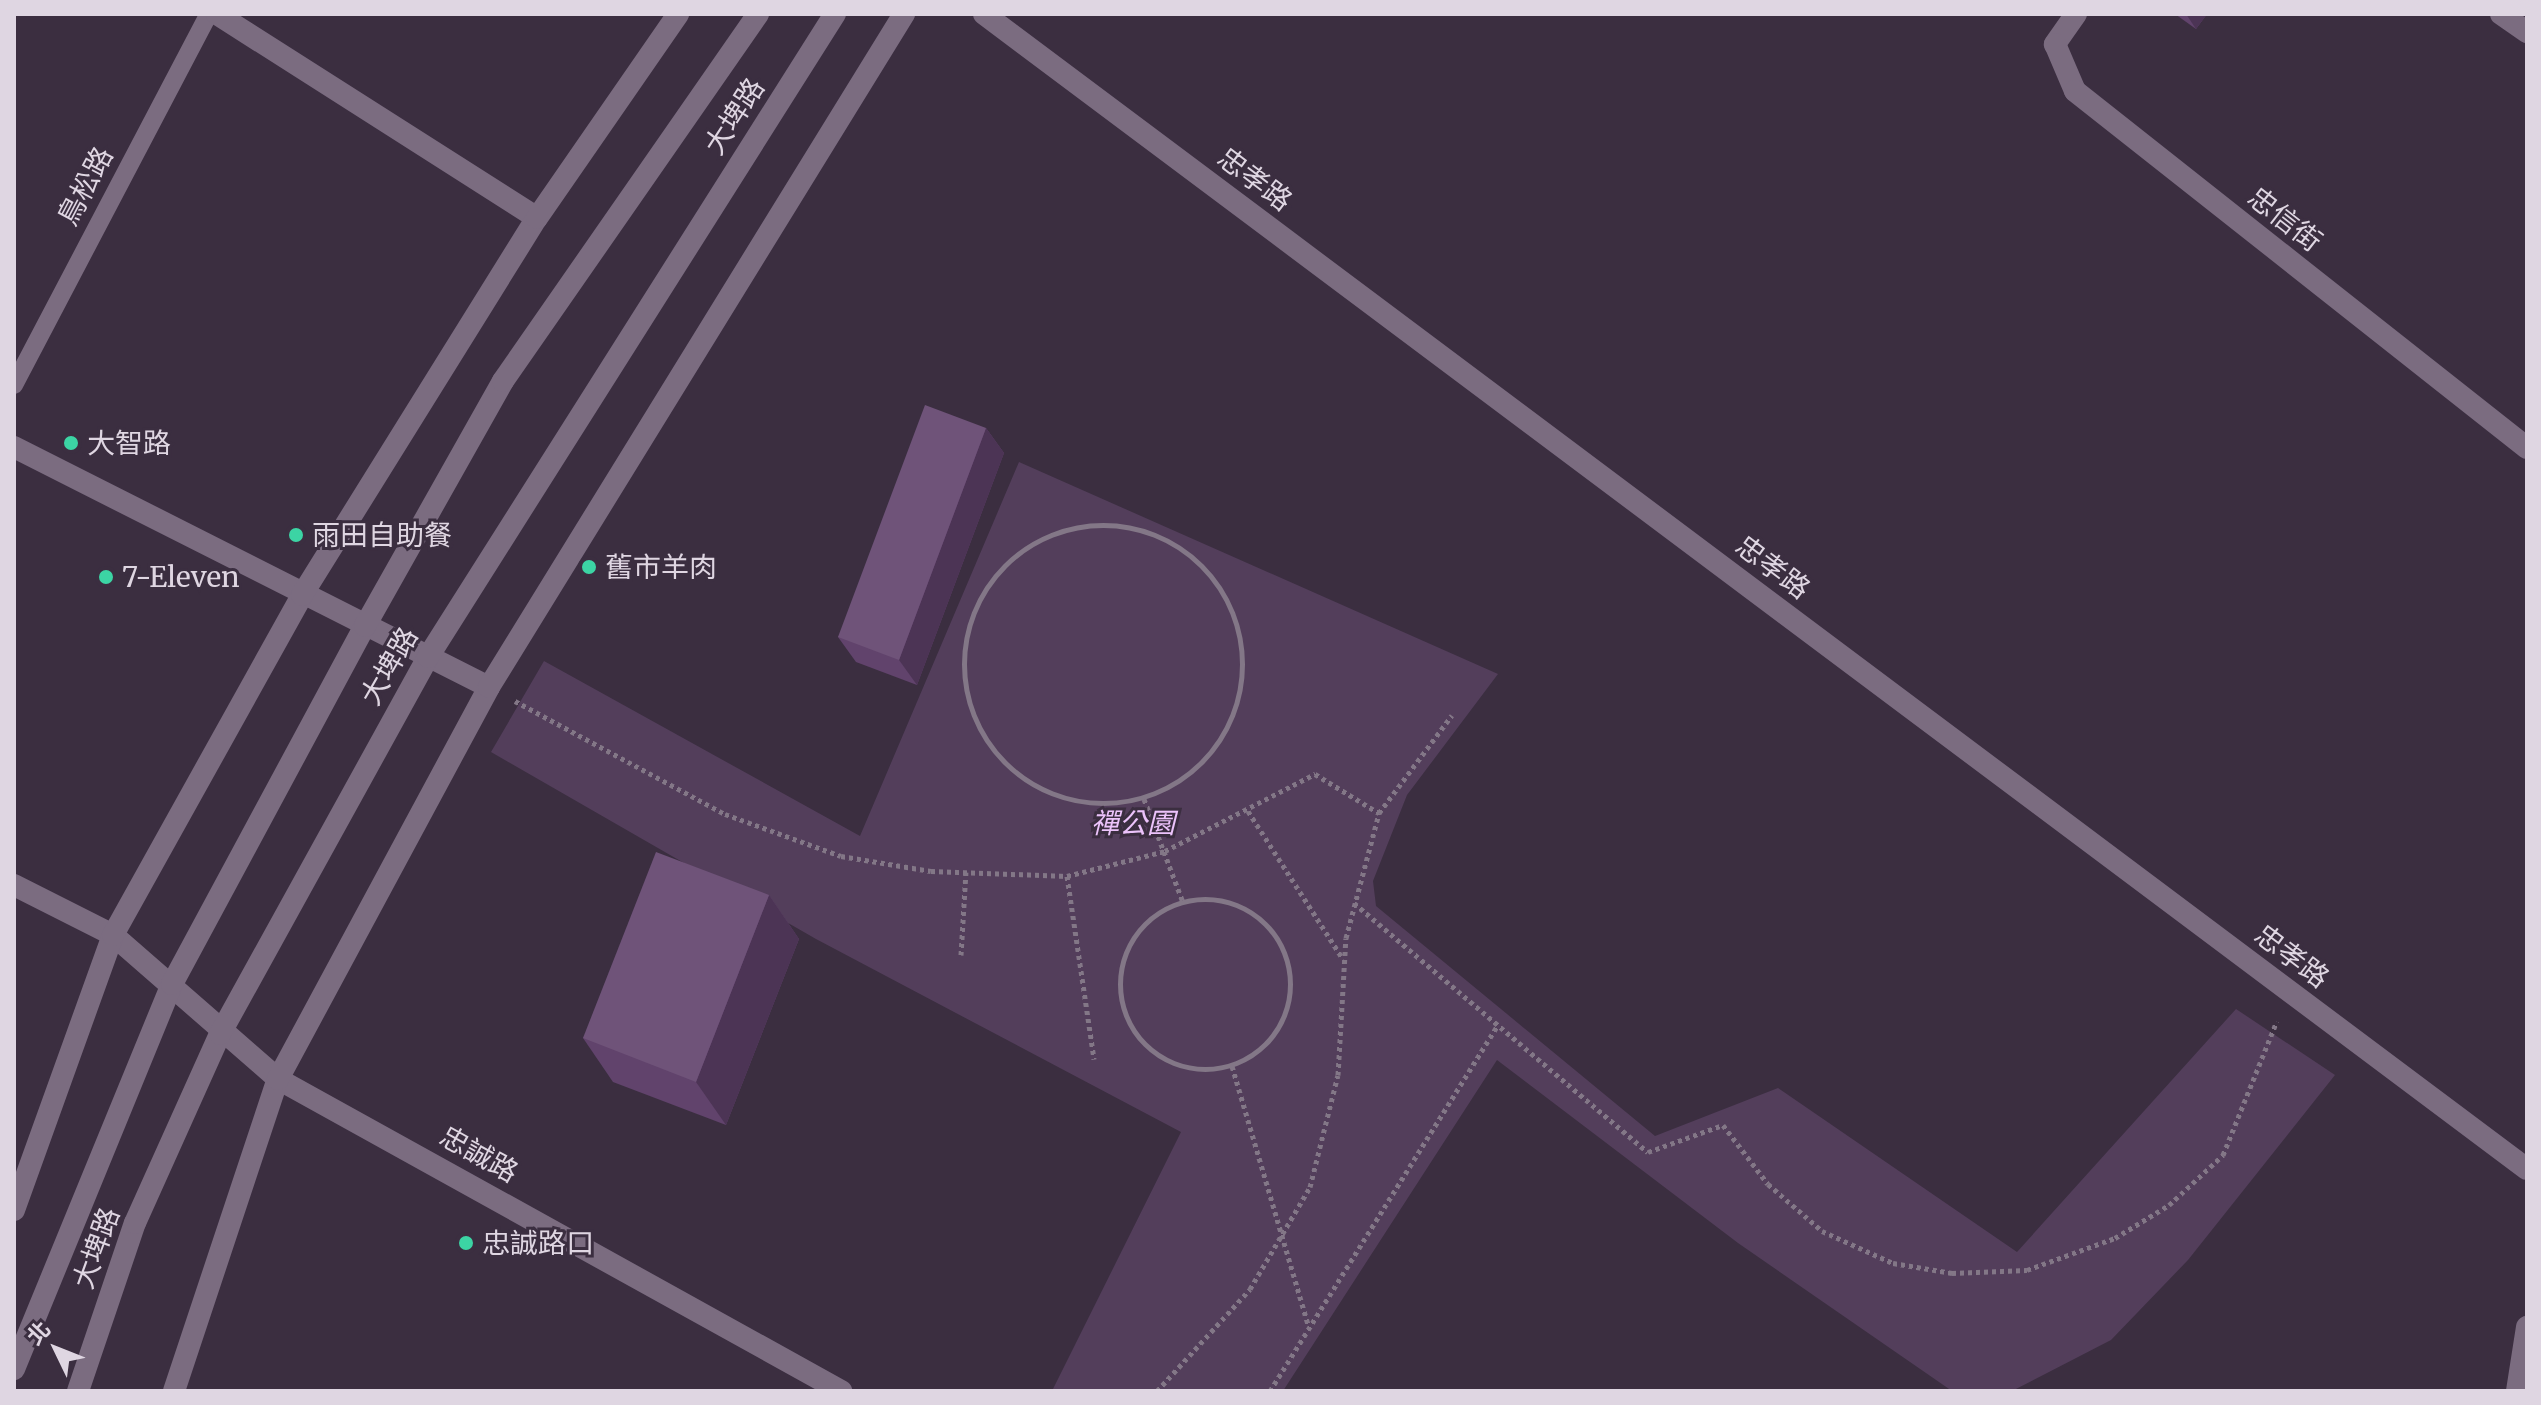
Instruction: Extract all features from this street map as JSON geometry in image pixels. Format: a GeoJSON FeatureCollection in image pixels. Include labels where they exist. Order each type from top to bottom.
{"type":"FeatureCollection","features":[{"type":"Feature","properties":{"kind":"street"},"geometry":{"type":"LineString","coordinates":[[217,14],[537,218]]}},
{"type":"Feature","properties":{"kind":"street"},"geometry":{"type":"LineString","coordinates":[[14,1210],[113,935],[302,595],[537,218],[678,14]]}},
{"type":"Feature","properties":{"kind":"street","name":"大埤路"},"geometry":{"type":"LineString","coordinates":[[14,1369],[172,984],[365,626],[503,381],[758,14]]}},
{"type":"Feature","properties":{"kind":"street","name":"大埤路"},"geometry":{"type":"LineString","coordinates":[[78,1391],[135,1223],[220,1034],[428,657],[835,14]]}},
{"type":"Feature","properties":{"kind":"street"},"geometry":{"type":"LineString","coordinates":[[174,1391],[278,1079],[489,687],[904,14]]}},
{"type":"Feature","properties":{"kind":"street","name":"忠孝路"},"geometry":{"type":"LineString","coordinates":[[984,14],[2527,1169]]}},
{"type":"Feature","properties":{"kind":"street","name":"忠信街"},"geometry":{"type":"LineString","coordinates":[[2076,14],[2055,44],[2075,91],[2527,448]]}},
{"type":"Feature","properties":{"kind":"street"},"geometry":{"type":"LineString","coordinates":[[2501,14],[2527,32]]}},
{"type":"Feature","properties":{"kind":"street"},"geometry":{"type":"LineString","coordinates":[[14,447],[489,687]]}},
{"type":"Feature","properties":{"kind":"street","name":"忠誠路"},"geometry":{"type":"LineString","coordinates":[[14,885],[113,935],[172,984],[220,1034],[278,1079],[841,1391]]}},
{"type":"Feature","properties":{"kind":"street"},"geometry":{"type":"LineString","coordinates":[[2517,1391],[2527,1327]]}},
{"type":"Feature","properties":{"kind":"lane","name":"鳥松路"},"geometry":{"type":"LineString","coordinates":[[14,385],[209,14]]}},
{"type":"Feature","properties":{"kind":"path"},"geometry":{"type":"LineString","coordinates":[[1117,524],[1164,537],[1203,564],[1234,615],[1244,650],[1240,698],[1220,743],[1187,777],[1144,799],[1099,805],[1043,790],[987,744],[968,704],[963,660],[972,617],[993,578],[1025,547],[1069,527],[1117,524]]}},
{"type":"Feature","properties":{"kind":"path"},"geometry":{"type":"LineString","coordinates":[[489,687],[725,814],[841,856],[966,872],[1067,876],[1165,851],[1315,774],[1379,813]]}},
{"type":"Feature","properties":{"kind":"path"},"geometry":{"type":"LineString","coordinates":[[1157,1391],[1215,1335],[1284,1236],[1310,1187],[1328,1126],[1344,961],[1354,903],[1379,813],[1452,715]]}},
{"type":"Feature","properties":{"kind":"path"},"geometry":{"type":"LineString","coordinates":[[1144,799],[1183,902]]}},
{"type":"Feature","properties":{"kind":"path"},"geometry":{"type":"LineString","coordinates":[[1248,811],[1344,961]]}},
{"type":"Feature","properties":{"kind":"path"},"geometry":{"type":"LineString","coordinates":[[961,955],[966,872]]}},
{"type":"Feature","properties":{"kind":"path"},"geometry":{"type":"LineString","coordinates":[[1067,876],[1094,1059]]}},
{"type":"Feature","properties":{"kind":"path"},"geometry":{"type":"LineString","coordinates":[[1183,902],[1241,906],[1282,945],[1289,1003],[1278,1030],[1232,1066],[1205,1070],[1167,1060],[1136,1034],[1123,1010],[1119,983],[1137,933],[1183,902]]}},
{"type":"Feature","properties":{"kind":"path"},"geometry":{"type":"LineString","coordinates":[[1354,903],[1648,1152],[1723,1125],[1768,1184],[1822,1231],[1893,1263],[1952,1273],[2027,1270],[2115,1238],[2169,1205],[2223,1155],[2290,991]]}},
{"type":"Feature","properties":{"kind":"path"},"geometry":{"type":"LineString","coordinates":[[1270,1391],[1498,1025]]}},
{"type":"Feature","properties":{"kind":"path"},"geometry":{"type":"LineString","coordinates":[[1232,1066],[1309,1328]]}},
{"type":"Feature","properties":{"kind":"green space","name":"禪公園"},"geometry":{"type":"Polygon","coordinates":[[[1019,462],[1498,674],[1407,795],[1373,881],[1376,906],[1655,1136],[1778,1088],[2017,1252],[2236,1009],[2335,1075],[2188,1260],[2111,1340],[2012,1391],[1952,1391],[1738,1243],[1497,1060],[1283,1391],[1052,1391],[1181,1132],[816,939],[491,752],[544,661],[860,836],[1019,462]]]}},
{"type":"Feature","properties":{"kind":"building"},"geometry":{"type":"Polygon","coordinates":[[[925,405],[986,428],[899,660],[838,637],[925,405]]]}},
{"type":"Feature","properties":{"kind":"building"},"geometry":{"type":"Polygon","coordinates":[[[656,852],[769,895],[696,1082],[583,1038],[656,852]]]}},
{"type":"Feature","properties":{"kind":"place","name":"大智路"},"geometry":{"type":"Point","coordinates":[71,443]}},
{"type":"Feature","properties":{"kind":"place","name":"雨田自助餐"},"geometry":{"type":"Point","coordinates":[296,535]}},
{"type":"Feature","properties":{"kind":"place","name":"舊市羊肉"},"geometry":{"type":"Point","coordinates":[589,567]}},
{"type":"Feature","properties":{"kind":"place","name":"7-Eleven"},"geometry":{"type":"Point","coordinates":[106,577]}},
{"type":"Feature","properties":{"kind":"place","name":"忠誠路口"},"geometry":{"type":"Point","coordinates":[466,1243]}}]}
